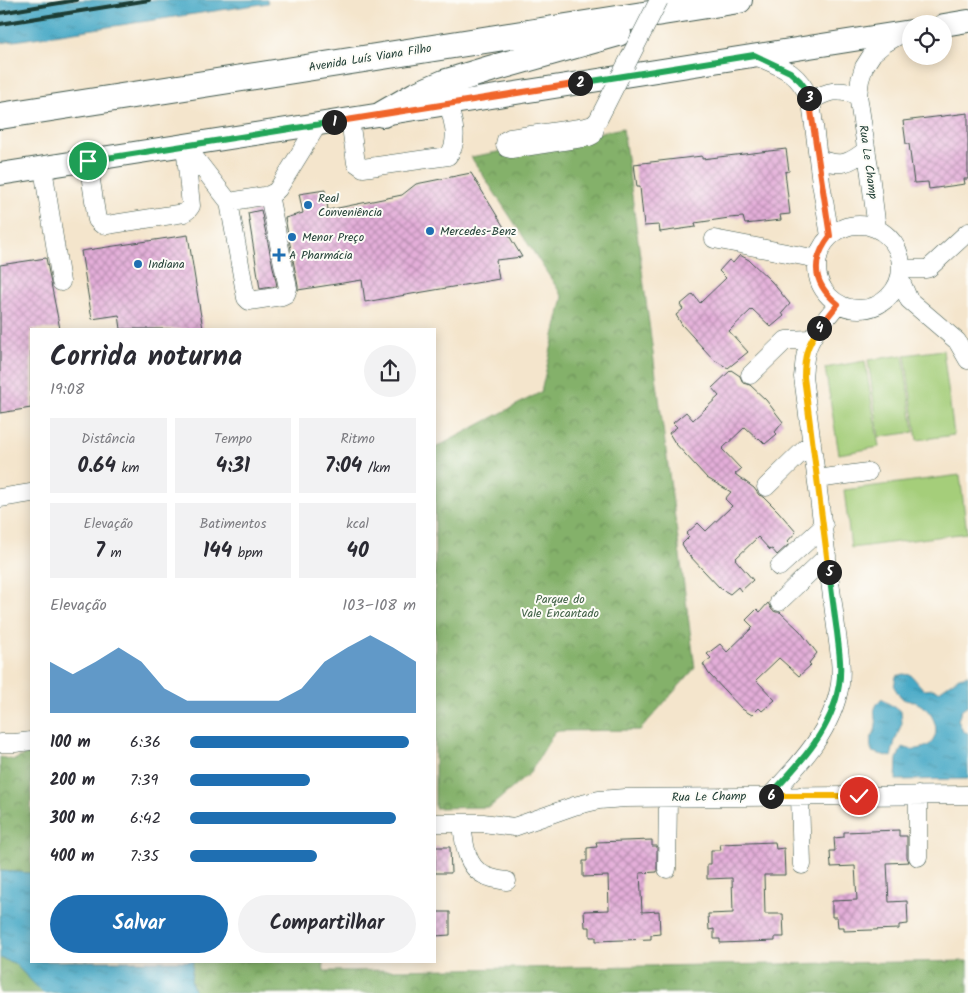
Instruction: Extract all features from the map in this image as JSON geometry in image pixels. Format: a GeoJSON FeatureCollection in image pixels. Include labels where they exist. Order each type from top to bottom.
{"type":"FeatureCollection","features":[{"type":"Feature","properties":{"kind":"highway"},"geometry":{"type":"LineString","coordinates":[[384,114],[416,95],[444,83],[739,0]]}},
{"type":"Feature","properties":{"kind":"highway","name":"Avenida Luís Viana Filho"},"geometry":{"type":"LineString","coordinates":[[0,116],[739,0]]}},
{"type":"Feature","properties":{"kind":"main road"},"geometry":{"type":"LineString","coordinates":[[952,24],[968,21]]}},
{"type":"Feature","properties":{"kind":"main road"},"geometry":{"type":"LineString","coordinates":[[0,174],[902,32]]}},
{"type":"Feature","properties":{"kind":"street"},"geometry":{"type":"LineString","coordinates":[[595,128],[593,135],[589,137],[511,149],[506,148],[505,144],[506,140],[510,138],[593,125],[598,120],[659,0]]}},
{"type":"Feature","properties":{"kind":"street","name":"Rua Le Champ"},"geometry":{"type":"LineString","coordinates":[[877,229],[858,95],[864,67],[873,54],[884,44],[902,34]]}},
{"type":"Feature","properties":{"kind":"street"},"geometry":{"type":"LineString","coordinates":[[754,55],[790,72],[803,85],[811,102],[830,236]]}},
{"type":"Feature","properties":{"kind":"street"},"geometry":{"type":"LineString","coordinates":[[811,102],[828,92],[858,95]]}},
{"type":"Feature","properties":{"kind":"street"},"geometry":{"type":"LineString","coordinates":[[350,119],[356,164],[363,168],[448,156],[453,148],[454,133],[448,104]]}},
{"type":"Feature","properties":{"kind":"street"},"geometry":{"type":"LineString","coordinates":[[229,202],[269,195],[278,189],[318,124]]}},
{"type":"Feature","properties":{"kind":"street"},"geometry":{"type":"LineString","coordinates":[[185,145],[229,202],[246,298],[249,301],[282,296],[286,294],[288,288],[269,195]]}},
{"type":"Feature","properties":{"kind":"street"},"geometry":{"type":"LineString","coordinates":[[88,161],[97,220],[101,224],[106,225],[184,213],[191,206],[185,145]]}},
{"type":"Feature","properties":{"kind":"street"},"geometry":{"type":"LineString","coordinates":[[819,159],[831,164],[844,163],[851,161],[866,150]]}},
{"type":"Feature","properties":{"kind":"street"},"geometry":{"type":"LineString","coordinates":[[43,168],[61,282]]}},
{"type":"Feature","properties":{"kind":"street"},"geometry":{"type":"LineString","coordinates":[[858,225],[877,229],[890,237],[898,250],[902,264],[901,274],[895,291],[875,307],[863,310],[850,309],[838,304],[828,296],[820,285],[817,272],[822,246],[830,236],[843,228],[858,225]]}},
{"type":"Feature","properties":{"kind":"street"},"geometry":{"type":"LineString","coordinates":[[901,274],[929,268],[968,232]]}},
{"type":"Feature","properties":{"kind":"street"},"geometry":{"type":"LineString","coordinates":[[714,239],[818,259]]}},
{"type":"Feature","properties":{"kind":"street"},"geometry":{"type":"LineString","coordinates":[[901,274],[909,300],[957,341],[968,360]]}},
{"type":"Feature","properties":{"kind":"street"},"geometry":{"type":"LineString","coordinates":[[769,796],[799,765],[815,743],[828,722],[840,684],[840,661],[804,377],[806,351],[811,339],[838,304]]}},
{"type":"Feature","properties":{"kind":"street"},"geometry":{"type":"LineString","coordinates":[[750,375],[786,340],[811,339]]}},
{"type":"Feature","properties":{"kind":"street"},"geometry":{"type":"LineString","coordinates":[[766,487],[812,442]]}},
{"type":"Feature","properties":{"kind":"street"},"geometry":{"type":"LineString","coordinates":[[817,480],[868,472]]}},
{"type":"Feature","properties":{"kind":"street"},"geometry":{"type":"LineString","coordinates":[[0,498],[30,493]]}},
{"type":"Feature","properties":{"kind":"street"},"geometry":{"type":"LineString","coordinates":[[779,567],[824,526]]}},
{"type":"Feature","properties":{"kind":"street"},"geometry":{"type":"LineString","coordinates":[[779,602],[827,556]]}},
{"type":"Feature","properties":{"kind":"street"},"geometry":{"type":"LineString","coordinates":[[0,743],[30,741]]}},
{"type":"Feature","properties":{"kind":"street"},"geometry":{"type":"LineString","coordinates":[[918,795],[918,858]]}},
{"type":"Feature","properties":{"kind":"street","name":"Rua Le Champ"},"geometry":{"type":"LineString","coordinates":[[462,823],[483,823],[514,827],[574,806],[598,800],[769,796],[968,795]]}},
{"type":"Feature","properties":{"kind":"street"},"geometry":{"type":"LineString","coordinates":[[800,796],[802,865]]}},
{"type":"Feature","properties":{"kind":"street"},"geometry":{"type":"LineString","coordinates":[[667,869],[668,798]]}},
{"type":"Feature","properties":{"kind":"street"},"geometry":{"type":"LineString","coordinates":[[436,823],[462,823],[467,856],[474,867],[482,875],[507,881]]}},
{"type":"Feature","properties":{"kind":"green space","name":"Parque do Vale Encantado"},"geometry":{"type":"Polygon","coordinates":[[[623,128],[695,668],[640,730],[555,731],[530,773],[490,807],[436,808],[436,447],[541,392],[563,297],[471,157],[623,128]]]}},
{"type":"Feature","properties":{"kind":"green space"},"geometry":{"type":"Polygon","coordinates":[[[943,350],[954,435],[917,440],[905,355],[943,350]]]}},
{"type":"Feature","properties":{"kind":"green space"},"geometry":{"type":"Polygon","coordinates":[[[903,355],[914,432],[879,437],[868,360],[903,355]]]}},
{"type":"Feature","properties":{"kind":"green space"},"geometry":{"type":"Polygon","coordinates":[[[865,361],[879,447],[839,454],[825,368],[865,361]]]}},
{"type":"Feature","properties":{"kind":"green space"},"geometry":{"type":"Polygon","coordinates":[[[960,475],[967,533],[851,548],[844,490],[960,475]]]}},
{"type":"Feature","properties":{"kind":"green space"},"geometry":{"type":"Polygon","coordinates":[[[30,752],[30,873],[0,871],[0,757],[14,760],[30,752]]]}},
{"type":"Feature","properties":{"kind":"green space"},"geometry":{"type":"Polygon","coordinates":[[[0,958],[14,963],[43,993],[0,993],[0,958]]]}},
{"type":"Feature","properties":{"kind":"green space"},"geometry":{"type":"Polygon","coordinates":[[[968,961],[968,993],[195,993],[191,981],[193,963],[323,963],[324,971],[968,961]]]}},
{"type":"Feature","properties":{"kind":"water"},"geometry":{"type":"Polygon","coordinates":[[[0,0],[267,0],[268,3],[0,43],[0,0]]]}},
{"type":"Feature","properties":{"kind":"water"},"geometry":{"type":"Polygon","coordinates":[[[903,674],[911,675],[924,690],[933,689],[939,691],[959,677],[968,675],[968,705],[962,709],[958,720],[963,731],[968,733],[968,779],[896,780],[897,759],[902,747],[919,749],[927,746],[933,740],[936,731],[934,720],[928,711],[920,704],[903,699],[894,687],[896,676],[903,674]]]}},
{"type":"Feature","properties":{"kind":"water"},"geometry":{"type":"Polygon","coordinates":[[[882,698],[901,711],[902,723],[891,757],[872,752],[871,746],[876,723],[875,708],[882,698]]]}},
{"type":"Feature","properties":{"kind":"water"},"geometry":{"type":"Polygon","coordinates":[[[0,871],[30,873],[30,963],[193,963],[191,981],[195,993],[43,993],[14,963],[0,958],[0,871]]]}},
{"type":"Feature","properties":{"kind":"building"},"geometry":{"type":"Polygon","coordinates":[[[968,113],[968,179],[964,179],[965,184],[929,189],[928,182],[914,183],[909,144],[906,144],[903,121],[968,113]]]}},
{"type":"Feature","properties":{"kind":"building"},"geometry":{"type":"Polygon","coordinates":[[[786,149],[789,171],[785,172],[790,214],[780,215],[781,220],[745,224],[743,217],[729,218],[695,223],[696,227],[660,232],[659,225],[644,226],[640,187],[637,187],[634,164],[702,156],[702,159],[786,149]]]}},
{"type":"Feature","properties":{"kind":"building","name":"Mercedes-Benz"},"geometry":{"type":"Polygon","coordinates":[[[471,173],[522,257],[496,260],[499,279],[365,302],[362,280],[298,290],[285,218],[303,213],[299,194],[325,190],[328,210],[402,195],[416,184],[471,173]]]}},
{"type":"Feature","properties":{"kind":"building"},"geometry":{"type":"Polygon","coordinates":[[[261,210],[277,286],[260,289],[248,213],[261,210]]]}},
{"type":"Feature","properties":{"kind":"building"},"geometry":{"type":"Polygon","coordinates":[[[188,235],[203,328],[121,328],[119,315],[92,319],[81,251],[188,235]]]}},
{"type":"Feature","properties":{"kind":"building"},"geometry":{"type":"Polygon","coordinates":[[[740,255],[749,260],[772,282],[790,304],[782,313],[784,316],[771,327],[752,309],[729,331],[748,352],[728,368],[714,360],[682,325],[676,315],[683,309],[680,305],[693,294],[700,303],[726,278],[719,271],[729,260],[733,263],[740,255]]]}},
{"type":"Feature","properties":{"kind":"building"},"geometry":{"type":"Polygon","coordinates":[[[46,258],[60,328],[30,328],[30,408],[0,413],[0,265],[46,258]]]}},
{"type":"Feature","properties":{"kind":"building"},"geometry":{"type":"Polygon","coordinates":[[[731,370],[740,376],[743,383],[750,385],[766,400],[783,422],[775,432],[777,434],[765,444],[745,427],[722,449],[741,469],[735,474],[754,488],[759,495],[764,497],[796,532],[787,542],[789,544],[777,555],[758,537],[735,559],[753,580],[741,591],[738,587],[730,594],[720,588],[688,554],[682,544],[689,537],[686,534],[698,523],[706,531],[732,506],[725,499],[731,492],[707,478],[675,443],[669,433],[677,427],[673,423],[686,412],[693,420],[719,396],[712,388],[731,370]]]}},
{"type":"Feature","properties":{"kind":"building"},"geometry":{"type":"Polygon","coordinates":[[[768,603],[772,610],[780,612],[800,631],[817,653],[809,663],[811,665],[799,676],[779,658],[756,680],[775,700],[762,711],[759,708],[752,715],[742,709],[709,674],[703,664],[711,658],[707,654],[720,644],[727,652],[753,627],[746,620],[757,609],[760,612],[768,603]]]}},
{"type":"Feature","properties":{"kind":"building"},"geometry":{"type":"Polygon","coordinates":[[[899,830],[899,836],[907,836],[907,857],[909,862],[887,863],[889,902],[907,901],[908,924],[899,925],[899,929],[844,931],[844,927],[838,927],[837,917],[832,917],[832,901],[857,900],[855,866],[831,867],[830,851],[835,851],[834,838],[844,837],[844,832],[899,830]]]}},
{"type":"Feature","properties":{"kind":"building"},"geometry":{"type":"Polygon","coordinates":[[[652,840],[652,846],[657,846],[657,872],[640,873],[642,912],[659,911],[660,934],[651,935],[651,939],[596,941],[596,937],[590,937],[590,927],[585,927],[584,911],[609,910],[608,876],[583,877],[583,861],[587,861],[587,848],[597,847],[596,842],[652,840]]]}},
{"type":"Feature","properties":{"kind":"building"},"geometry":{"type":"Polygon","coordinates":[[[775,842],[776,849],[784,848],[785,875],[764,875],[765,914],[783,914],[784,937],[775,937],[775,941],[720,943],[720,939],[714,939],[714,929],[709,930],[708,914],[733,913],[732,878],[707,879],[707,864],[711,864],[711,850],[721,850],[720,844],[775,842]]]}},
{"type":"Feature","properties":{"kind":"building"},"geometry":{"type":"Polygon","coordinates":[[[436,847],[450,847],[451,873],[436,873],[436,847]]]}},
{"type":"Feature","properties":{"kind":"building"},"geometry":{"type":"Polygon","coordinates":[[[436,912],[450,912],[450,935],[436,936],[436,912]]]}},
{"type":"Feature","properties":{"kind":"railway"},"geometry":{"type":"LineString","coordinates":[[0,13],[77,0]]}},
{"type":"Feature","properties":{"kind":"railway"},"geometry":{"type":"LineString","coordinates":[[0,24],[149,0]]}},
{"type":"Feature","properties":{"kind":"place","name":"Real Conveniência"},"geometry":{"type":"Point","coordinates":[308,205]}},
{"type":"Feature","properties":{"kind":"place","name":"Mercedes-Benz"},"geometry":{"type":"Point","coordinates":[430,231]}},
{"type":"Feature","properties":{"kind":"place","name":"Menor Preço"},"geometry":{"type":"Point","coordinates":[292,237]}},
{"type":"Feature","properties":{"kind":"place","name":"A Pharmácia"},"geometry":{"type":"Point","coordinates":[279,255]}},
{"type":"Feature","properties":{"kind":"place","name":"Indiana"},"geometry":{"type":"Point","coordinates":[138,264]}},
{"type":"Feature","properties":{"kind":"route"},"geometry":{"type":"LineString","coordinates":[[88,161],[754,55],[790,72],[806,89],[811,102],[830,236],[822,246],[817,272],[820,285],[828,296],[838,304],[811,339],[806,351],[804,377],[840,661],[840,684],[828,722],[815,743],[799,765],[769,796],[859,796]]}}]}
